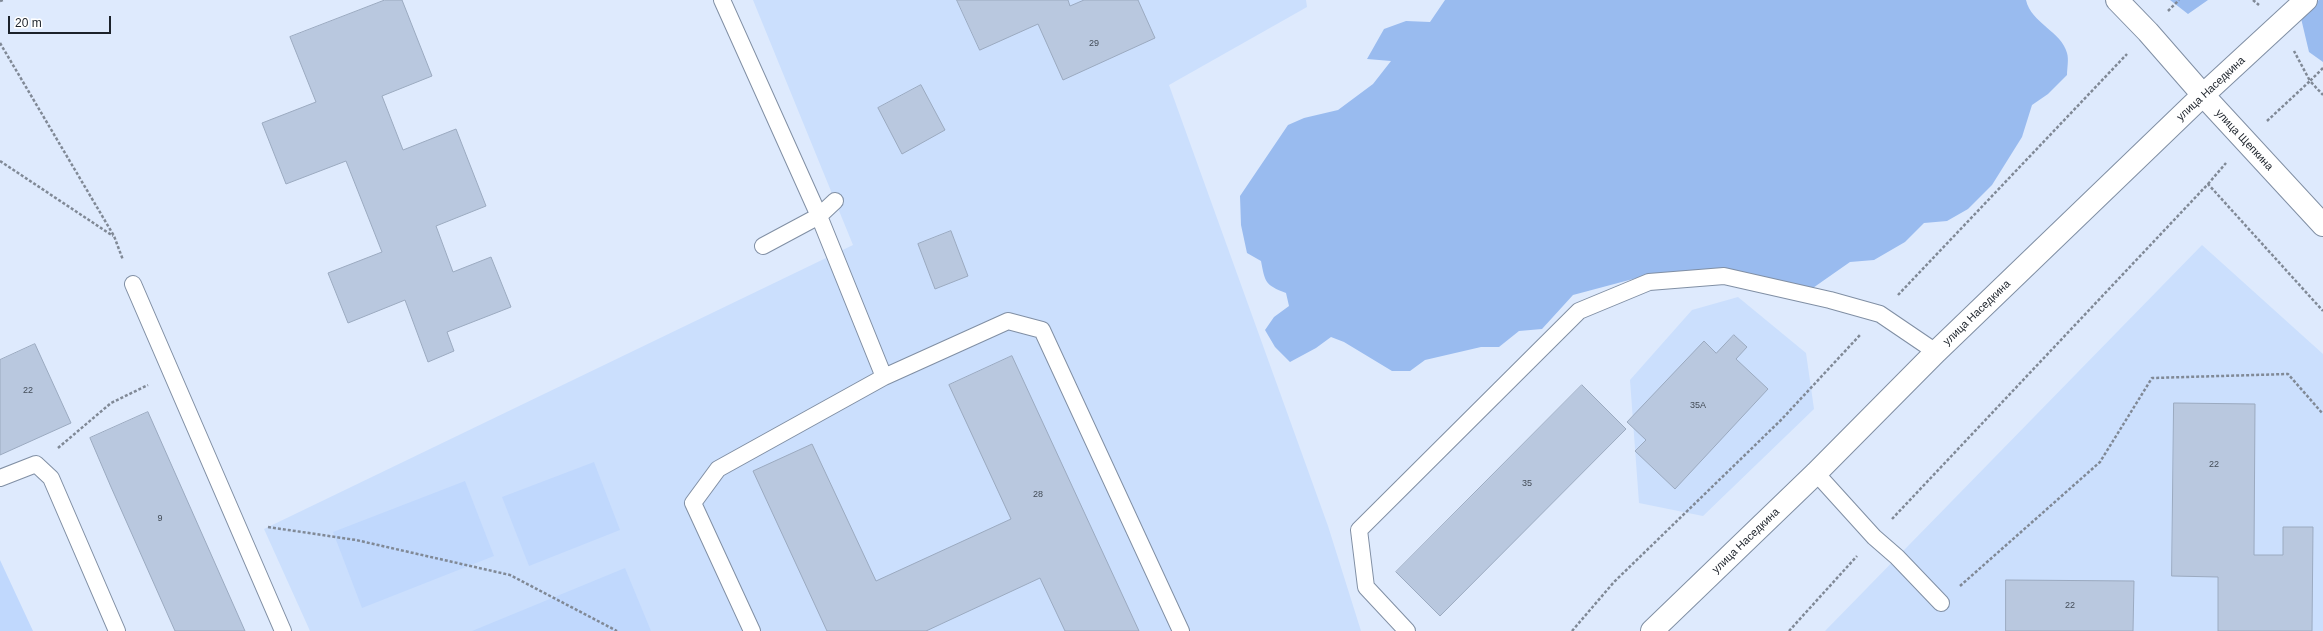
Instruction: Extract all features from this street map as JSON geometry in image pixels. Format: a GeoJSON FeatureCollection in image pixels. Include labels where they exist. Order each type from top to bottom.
{"type":"FeatureCollection","features":[{"type":"Feature","properties":{"kind":"main road","name":"улица Щепкина"},"geometry":{"type":"LineString","coordinates":[[2117,0],[2148,32],[2203,95],[2323,225]]}},
{"type":"Feature","properties":{"kind":"main road","name":"улица Наседкина"},"geometry":{"type":"LineString","coordinates":[[1652,631],[1816,474],[1936,352],[2203,95],[2306,0]]}},
{"type":"Feature","properties":{"kind":"lane"},"geometry":{"type":"LineString","coordinates":[[722,0],[819,216],[884,377]]}},
{"type":"Feature","properties":{"kind":"lane"},"geometry":{"type":"LineString","coordinates":[[762,246],[819,216],[835,201]]}},
{"type":"Feature","properties":{"kind":"lane"},"geometry":{"type":"LineString","coordinates":[[1407,631],[1366,587],[1359,530],[1579,311],[1649,282],[1724,276],[1830,300],[1880,314],[1936,352]]}},
{"type":"Feature","properties":{"kind":"lane"},"geometry":{"type":"LineString","coordinates":[[134,284],[283,631]]}},
{"type":"Feature","properties":{"kind":"lane"},"geometry":{"type":"LineString","coordinates":[[752,631],[693,503],[718,469],[884,377],[1008,321],[1042,330],[1181,631]]}},
{"type":"Feature","properties":{"kind":"lane"},"geometry":{"type":"LineString","coordinates":[[0,478],[36,464],[51,478],[117,631]]}},
{"type":"Feature","properties":{"kind":"lane"},"geometry":{"type":"LineString","coordinates":[[1816,474],[1874,537],[1941,603]]}},
{"type":"Feature","properties":{"kind":"path"},"geometry":{"type":"LineString","coordinates":[[2253,0],[2280,25],[2310,81],[2323,95]]}},
{"type":"Feature","properties":{"kind":"path"},"geometry":{"type":"LineString","coordinates":[[0,43],[114,236],[134,284]]}},
{"type":"Feature","properties":{"kind":"path"},"geometry":{"type":"LineString","coordinates":[[1789,631],[1874,537],[2208,184],[2245,140],[2323,68]]}},
{"type":"Feature","properties":{"kind":"path"},"geometry":{"type":"LineString","coordinates":[[0,161],[114,236]]}},
{"type":"Feature","properties":{"kind":"path"},"geometry":{"type":"LineString","coordinates":[[2208,184],[2323,311]]}},
{"type":"Feature","properties":{"kind":"path"},"geometry":{"type":"LineString","coordinates":[[36,464],[76,434],[111,403],[171,373]]}},
{"type":"Feature","properties":{"kind":"path"},"geometry":{"type":"LineString","coordinates":[[1941,603],[2100,462],[2152,378],[2288,374],[2323,414]]}},
{"type":"Feature","properties":{"kind":"path"},"geometry":{"type":"LineString","coordinates":[[236,522],[356,540],[510,575],[617,631]]}},
{"type":"Feature","properties":{"kind":"shaded area"},"geometry":{"type":"Polygon","coordinates":[[[753,0],[1306,0],[1307,7],[1169,85],[1328,526],[1361,631],[310,631],[264,529],[853,245],[753,0]]]}},
{"type":"Feature","properties":{"kind":"shaded area"},"geometry":{"type":"Polygon","coordinates":[[[1445,0],[2026,0],[2034,15],[2059,39],[2064,46],[2068,55],[2067,75],[2048,94],[2032,105],[2022,137],[1992,185],[1968,209],[1947,221],[1924,223],[1905,242],[1874,260],[1850,262],[1810,290],[1648,275],[1573,295],[1542,329],[1519,331],[1499,347],[1481,347],[1425,360],[1410,371],[1392,371],[1344,342],[1331,337],[1316,348],[1290,362],[1275,347],[1265,330],[1274,317],[1289,306],[1286,293],[1274,288],[1267,282],[1261,261],[1247,253],[1241,225],[1240,196],[1288,125],[1304,118],[1338,110],[1373,84],[1391,61],[1367,59],[1384,29],[1406,21],[1430,22],[1445,0]]]}},
{"type":"Feature","properties":{"kind":"shaded area"},"geometry":{"type":"Polygon","coordinates":[[[2170,0],[2208,0],[2188,14],[2170,0]]]}},
{"type":"Feature","properties":{"kind":"shaded area"},"geometry":{"type":"Polygon","coordinates":[[[2319,0],[2323,0],[2323,62],[2309,52],[2300,14],[2319,0]]]}},
{"type":"Feature","properties":{"kind":"shaded area"},"geometry":{"type":"Polygon","coordinates":[[[2202,245],[2323,354],[2323,631],[1825,631],[2202,245]]]}},
{"type":"Feature","properties":{"kind":"shaded area"},"geometry":{"type":"Polygon","coordinates":[[[1738,297],[1806,353],[1814,409],[1703,516],[1639,503],[1630,380],[1692,310],[1738,297]]]}},
{"type":"Feature","properties":{"kind":"shaded area"},"geometry":{"type":"Polygon","coordinates":[[[594,462],[620,530],[529,566],[502,497],[594,462]]]}},
{"type":"Feature","properties":{"kind":"shaded area"},"geometry":{"type":"Polygon","coordinates":[[[465,481],[494,556],[362,608],[333,532],[465,481]]]}},
{"type":"Feature","properties":{"kind":"shaded area"},"geometry":{"type":"Polygon","coordinates":[[[0,560],[33,631],[0,631],[0,560]]]}},
{"type":"Feature","properties":{"kind":"shaded area"},"geometry":{"type":"Polygon","coordinates":[[[625,568],[651,631],[472,631],[625,568]]]}},
{"type":"Feature","properties":{"kind":"building"},"geometry":{"type":"Polygon","coordinates":[[[385,0],[402,0],[432,76],[382,96],[403,150],[456,129],[486,206],[436,226],[453,272],[491,257],[511,307],[447,332],[454,351],[428,362],[405,300],[348,323],[328,273],[382,252],[346,161],[286,184],[262,123],[316,102],[290,37],[385,0]]]}},
{"type":"Feature","properties":{"kind":"building"},"geometry":{"type":"Polygon","coordinates":[[[957,0],[1068,0],[1070,6],[1084,0],[1138,0],[1155,38],[1063,80],[1038,24],[980,50],[957,0]]]}},
{"type":"Feature","properties":{"kind":"building"},"geometry":{"type":"Polygon","coordinates":[[[921,85],[945,130],[902,154],[878,108],[921,85]]]}},
{"type":"Feature","properties":{"kind":"building"},"geometry":{"type":"Polygon","coordinates":[[[951,231],[968,276],[935,289],[918,244],[951,231]]]}},
{"type":"Feature","properties":{"kind":"building"},"geometry":{"type":"Polygon","coordinates":[[[1734,335],[1747,347],[1736,359],[1768,389],[1675,489],[1635,451],[1646,440],[1627,422],[1704,341],[1716,353],[1734,335]]]}},
{"type":"Feature","properties":{"kind":"building"},"geometry":{"type":"Polygon","coordinates":[[[35,344],[71,423],[0,455],[0,360],[35,344]]]}},
{"type":"Feature","properties":{"kind":"building"},"geometry":{"type":"Polygon","coordinates":[[[1012,356],[1139,631],[1065,631],[1040,578],[926,631],[827,631],[753,471],[812,444],[876,581],[1011,519],[949,385],[1012,356]]]}},
{"type":"Feature","properties":{"kind":"building"},"geometry":{"type":"Polygon","coordinates":[[[1582,385],[1626,429],[1440,616],[1396,572],[1582,385]]]}},
{"type":"Feature","properties":{"kind":"building"},"geometry":{"type":"Polygon","coordinates":[[[2174,403],[2255,404],[2254,555],[2283,555],[2283,527],[2313,527],[2312,631],[2218,631],[2218,577],[2172,576],[2174,403]]]}},
{"type":"Feature","properties":{"kind":"building"},"geometry":{"type":"Polygon","coordinates":[[[148,412],[245,631],[175,631],[111,487],[90,438],[148,412]]]}},
{"type":"Feature","properties":{"kind":"building"},"geometry":{"type":"Polygon","coordinates":[[[2006,580],[2134,581],[2133,631],[2006,631],[2006,580]]]}}]}
